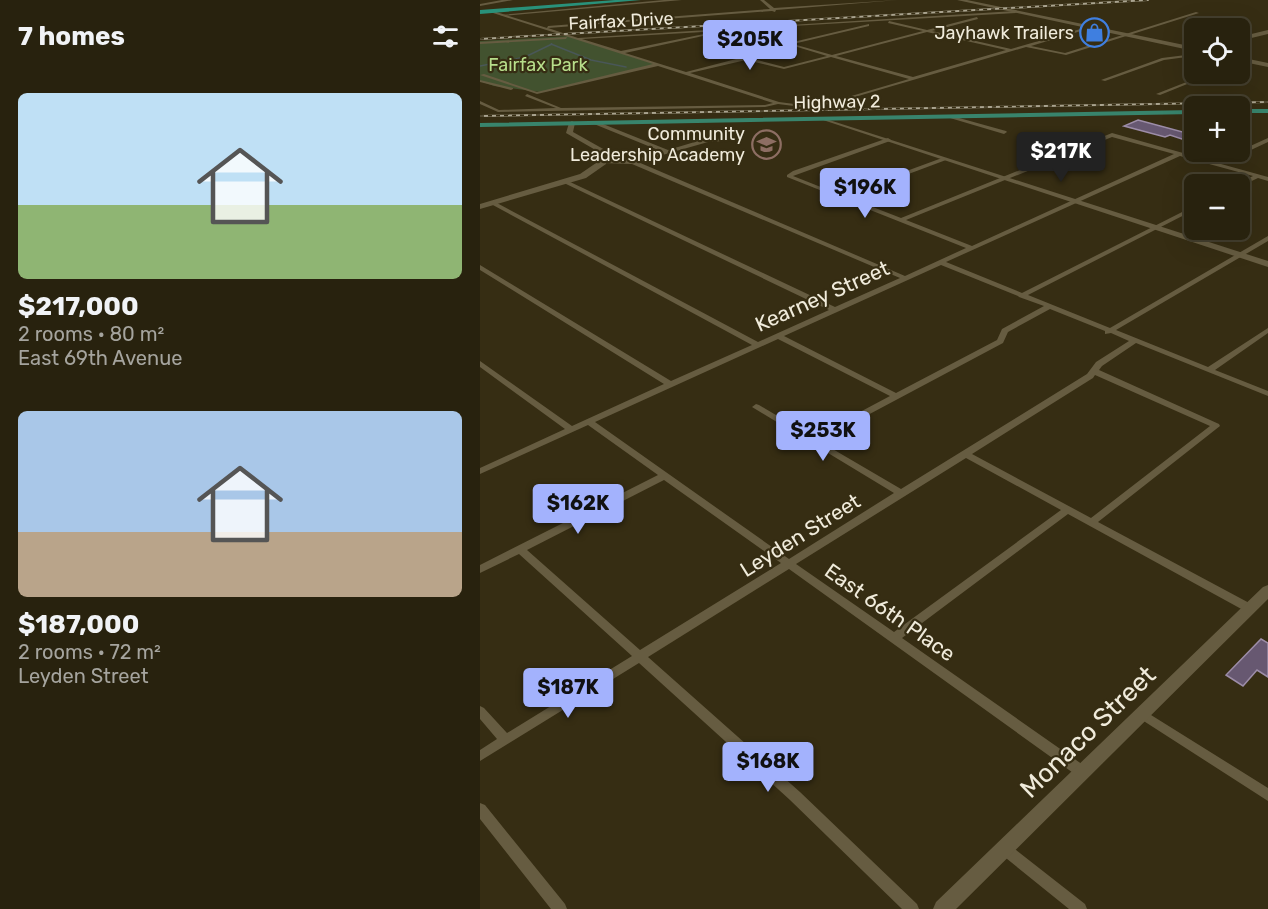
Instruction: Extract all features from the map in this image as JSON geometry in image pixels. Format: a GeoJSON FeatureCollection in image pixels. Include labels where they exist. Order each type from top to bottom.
{"type":"FeatureCollection","features":[{"type":"Feature","properties":{"kind":"highway"},"geometry":{"type":"LineString","coordinates":[[483,9],[610,0]]}},
{"type":"Feature","properties":{"kind":"highway"},"geometry":{"type":"LineString","coordinates":[[483,9],[638,0]]}},
{"type":"Feature","properties":{"kind":"main road"},"geometry":{"type":"LineString","coordinates":[[960,0],[1184,47]]}},
{"type":"Feature","properties":{"kind":"main road"},"geometry":{"type":"LineString","coordinates":[[1250,62],[1268,65]]}},
{"type":"Feature","properties":{"kind":"main road"},"geometry":{"type":"LineString","coordinates":[[1250,111],[1265,112]]}},
{"type":"Feature","properties":{"kind":"main road","name":"Highway 2"},"geometry":{"type":"LineString","coordinates":[[480,125],[1184,112]]}},
{"type":"Feature","properties":{"kind":"main road"},"geometry":{"type":"LineString","coordinates":[[846,126],[846,123],[857,119]]}},
{"type":"Feature","properties":{"kind":"street"},"geometry":{"type":"LineString","coordinates":[[483,9],[511,0]]}},
{"type":"Feature","properties":{"kind":"street"},"geometry":{"type":"LineString","coordinates":[[503,15],[680,0]]}},
{"type":"Feature","properties":{"kind":"street"},"geometry":{"type":"LineString","coordinates":[[762,0],[775,11]]}},
{"type":"Feature","properties":{"kind":"street"},"geometry":{"type":"LineString","coordinates":[[543,28],[896,0]]}},
{"type":"Feature","properties":{"kind":"street"},"geometry":{"type":"LineString","coordinates":[[483,9],[778,103],[802,106],[829,103],[1090,27]]}},
{"type":"Feature","properties":{"kind":"street","name":"Fairfax Drive"},"geometry":{"type":"LineString","coordinates":[[480,43],[1015,12]]}},
{"type":"Feature","properties":{"kind":"street"},"geometry":{"type":"LineString","coordinates":[[747,58],[784,68],[997,13]]}},
{"type":"Feature","properties":{"kind":"street"},"geometry":{"type":"LineString","coordinates":[[1024,46],[1063,55],[1197,13]]}},
{"type":"Feature","properties":{"kind":"street"},"geometry":{"type":"LineString","coordinates":[[789,44],[883,20],[1011,50]]}},
{"type":"Feature","properties":{"kind":"street"},"geometry":{"type":"LineString","coordinates":[[749,33],[780,26]]}},
{"type":"Feature","properties":{"kind":"street"},"geometry":{"type":"LineString","coordinates":[[621,52],[733,28],[914,79]]}},
{"type":"Feature","properties":{"kind":"street"},"geometry":{"type":"LineString","coordinates":[[1250,36],[1268,32]]}},
{"type":"Feature","properties":{"kind":"street"},"geometry":{"type":"LineString","coordinates":[[685,73],[794,45]]}},
{"type":"Feature","properties":{"kind":"street"},"geometry":{"type":"LineString","coordinates":[[1103,80],[1164,59],[1184,56]]}},
{"type":"Feature","properties":{"kind":"street"},"geometry":{"type":"LineString","coordinates":[[482,75],[537,93],[658,64]]}},
{"type":"Feature","properties":{"kind":"street"},"geometry":{"type":"LineString","coordinates":[[481,82],[509,88],[564,110]]}},
{"type":"Feature","properties":{"kind":"street"},"geometry":{"type":"LineString","coordinates":[[1158,94],[1184,84]]}},
{"type":"Feature","properties":{"kind":"street"},"geometry":{"type":"LineString","coordinates":[[480,102],[498,111]]}},
{"type":"Feature","properties":{"kind":"street"},"geometry":{"type":"LineString","coordinates":[[480,112],[765,106],[778,103]]}},
{"type":"Feature","properties":{"kind":"street"},"geometry":{"type":"LineString","coordinates":[[952,117],[1004,132]]}},
{"type":"Feature","properties":{"kind":"street"},"geometry":{"type":"LineString","coordinates":[[825,119],[1268,264]]}},
{"type":"Feature","properties":{"kind":"street"},"geometry":{"type":"LineString","coordinates":[[572,123],[570,133],[599,147],[604,156],[603,162]]}},
{"type":"Feature","properties":{"kind":"street"},"geometry":{"type":"LineString","coordinates":[[596,123],[668,152]]}},
{"type":"Feature","properties":{"kind":"street"},"geometry":{"type":"LineString","coordinates":[[901,220],[1112,135],[1268,178]]}},
{"type":"Feature","properties":{"kind":"street"},"geometry":{"type":"LineString","coordinates":[[480,207],[566,182],[588,173],[603,162],[633,162],[708,140],[723,140]]}},
{"type":"Feature","properties":{"kind":"street"},"geometry":{"type":"LineString","coordinates":[[888,140],[790,174],[790,177],[972,248]]}},
{"type":"Feature","properties":{"kind":"street"},"geometry":{"type":"LineString","coordinates":[[1216,164],[1268,140]]}},
{"type":"Feature","properties":{"kind":"street","name":"Kearney Street"},"geometry":{"type":"LineString","coordinates":[[480,471],[1179,154]]}},
{"type":"Feature","properties":{"kind":"street"},"geometry":{"type":"LineString","coordinates":[[840,196],[944,159]]}},
{"type":"Feature","properties":{"kind":"street"},"geometry":{"type":"LineString","coordinates":[[633,162],[905,278]]}},
{"type":"Feature","properties":{"kind":"street"},"geometry":{"type":"LineString","coordinates":[[1250,180],[1258,176]]}},
{"type":"Feature","properties":{"kind":"street"},"geometry":{"type":"LineString","coordinates":[[566,182],[835,310]]}},
{"type":"Feature","properties":{"kind":"street"},"geometry":{"type":"LineString","coordinates":[[493,203],[758,345]]}},
{"type":"Feature","properties":{"kind":"street"},"geometry":{"type":"LineString","coordinates":[[1021,296],[1184,213]]}},
{"type":"Feature","properties":{"kind":"street"},"geometry":{"type":"LineString","coordinates":[[1108,332],[1268,238]]}},
{"type":"Feature","properties":{"kind":"street"},"geometry":{"type":"LineString","coordinates":[[939,262],[1108,332],[1268,394]]}},
{"type":"Feature","properties":{"kind":"street"},"geometry":{"type":"LineString","coordinates":[[480,267],[671,385]]}},
{"type":"Feature","properties":{"kind":"street"},"geometry":{"type":"LineString","coordinates":[[814,440],[1000,341],[1005,331],[1048,307]]}},
{"type":"Feature","properties":{"kind":"street"},"geometry":{"type":"LineString","coordinates":[[1209,370],[1268,330]]}},
{"type":"Feature","properties":{"kind":"street"},"geometry":{"type":"LineString","coordinates":[[779,336],[896,396]]}},
{"type":"Feature","properties":{"kind":"street","name":"Leyden Street"},"geometry":{"type":"LineString","coordinates":[[480,756],[1090,376],[1099,364],[1134,341]]}},
{"type":"Feature","properties":{"kind":"street"},"geometry":{"type":"LineString","coordinates":[[480,363],[572,429]]}},
{"type":"Feature","properties":{"kind":"street"},"geometry":{"type":"LineString","coordinates":[[1092,522],[1216,426],[1094,371]]}},
{"type":"Feature","properties":{"kind":"street"},"geometry":{"type":"LineString","coordinates":[[756,407],[903,494]]}},
{"type":"Feature","properties":{"kind":"street","name":"East 66th Place"},"geometry":{"type":"LineString","coordinates":[[589,422],[1082,771]]}},
{"type":"Feature","properties":{"kind":"street"},"geometry":{"type":"LineString","coordinates":[[966,454],[1249,608]]}},
{"type":"Feature","properties":{"kind":"street"},"geometry":{"type":"LineString","coordinates":[[480,569],[664,476]]}},
{"type":"Feature","properties":{"kind":"street"},"geometry":{"type":"LineString","coordinates":[[893,639],[1068,509]]}},
{"type":"Feature","properties":{"kind":"street"},"geometry":{"type":"LineString","coordinates":[[520,549],[795,796],[912,909]]}},
{"type":"Feature","properties":{"kind":"street","name":"Monaco Street"},"geometry":{"type":"LineString","coordinates":[[943,909],[1006,850],[1082,771],[1143,715],[1268,590]]}},
{"type":"Feature","properties":{"kind":"street"},"geometry":{"type":"LineString","coordinates":[[480,711],[505,740]]}},
{"type":"Feature","properties":{"kind":"street"},"geometry":{"type":"LineString","coordinates":[[1143,715],[1268,795]]}},
{"type":"Feature","properties":{"kind":"street"},"geometry":{"type":"LineString","coordinates":[[480,809],[560,909]]}},
{"type":"Feature","properties":{"kind":"street"},"geometry":{"type":"LineString","coordinates":[[1006,850],[1080,909]]}},
{"type":"Feature","properties":{"kind":"green space","name":"Fairfax Park"},"geometry":{"type":"Polygon","coordinates":[[[568,36],[658,65],[540,92],[494,86],[480,81],[480,41],[568,36]]]}},
{"type":"Feature","properties":{"kind":"building"},"geometry":{"type":"Polygon","coordinates":[[[1138,120],[1184,132],[1184,140],[1170,135],[1165,137],[1124,126],[1138,120]]]}},
{"type":"Feature","properties":{"kind":"building"},"geometry":{"type":"Polygon","coordinates":[[[1261,639],[1268,643],[1268,677],[1257,670],[1243,686],[1226,675],[1261,639]]]}},
{"type":"Feature","properties":{"kind":"waterway"},"geometry":{"type":"LineString","coordinates":[[480,66],[525,57],[552,44]]}},
{"type":"Feature","properties":{"kind":"waterway"},"geometry":{"type":"LineString","coordinates":[[552,44],[591,60],[626,67]]}},
{"type":"Feature","properties":{"kind":"railway"},"geometry":{"type":"LineString","coordinates":[[480,39],[1148,0]]}},
{"type":"Feature","properties":{"kind":"railway"},"geometry":{"type":"LineString","coordinates":[[480,116],[1268,102]]}},
{"type":"Feature","properties":{"kind":"place","name":"Jayhawk Trailers"},"geometry":{"type":"Point","coordinates":[1095,33]}},
{"type":"Feature","properties":{"kind":"place","name":"Community Leadership Academy"},"geometry":{"type":"Point","coordinates":[766,144]}}]}
